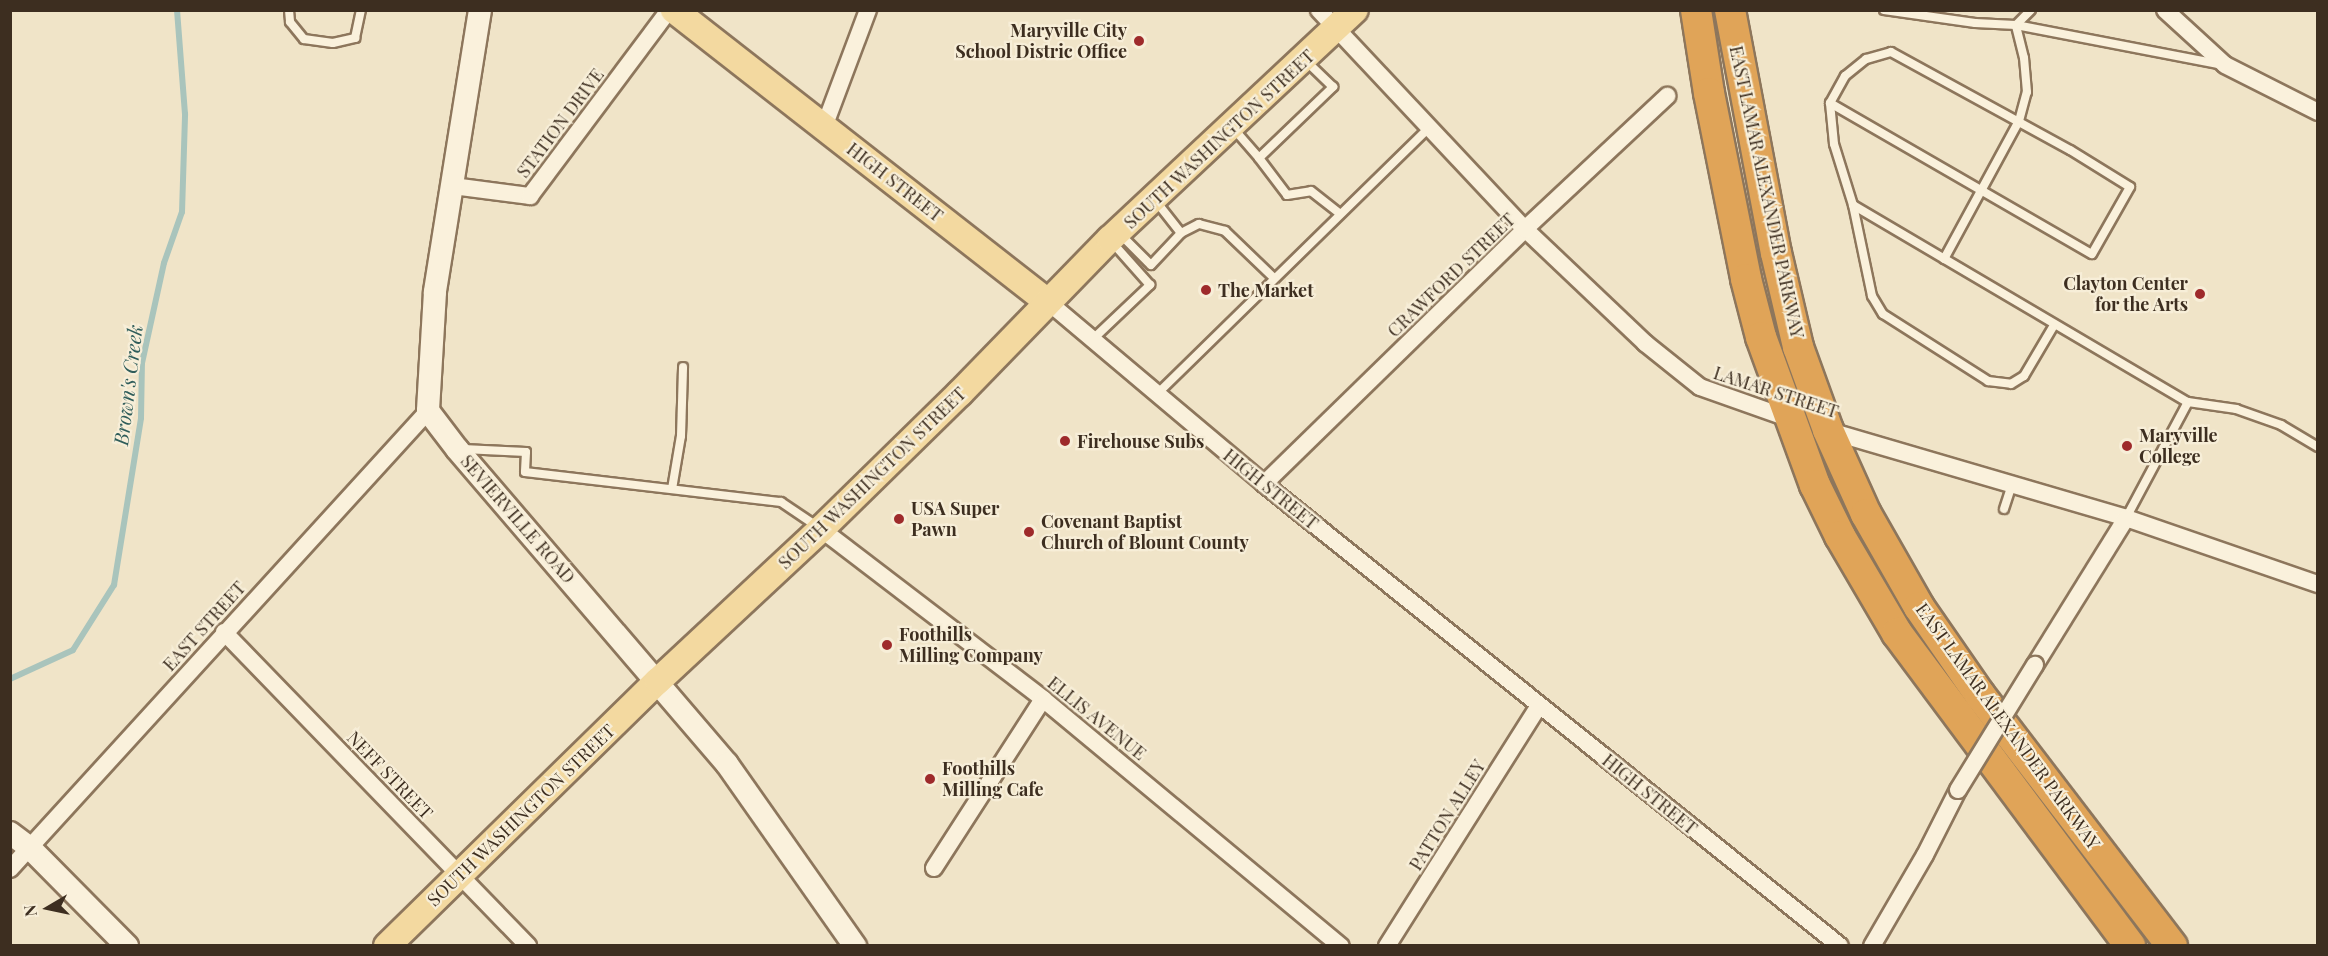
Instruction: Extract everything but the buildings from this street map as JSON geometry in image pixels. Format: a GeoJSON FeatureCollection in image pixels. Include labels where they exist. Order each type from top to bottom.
{"type":"FeatureCollection","features":[{"type":"Feature","properties":{"kind":"highway","name":"EAST LAMAR ALEXANDER PARKWAY"},"geometry":{"type":"LineString","coordinates":[[1696,10],[1709,93],[1746,279],[1761,337],[1789,419],[1815,485],[1840,536],[1897,633],[2130,945]]}},
{"type":"Feature","properties":{"kind":"highway","name":"EAST LAMAR ALEXANDER PARKWAY"},"geometry":{"type":"LineString","coordinates":[[1730,10],[1778,264],[1798,347],[1828,430],[1866,514],[1919,607],[1980,695],[2172,945]]}},
{"type":"Feature","properties":{"kind":"main road","name":"HIGH STREET"},"geometry":{"type":"LineString","coordinates":[[674,10],[1047,301]]}},
{"type":"Feature","properties":{"kind":"main road","name":"SOUTH WASHINGTON STREET"},"geometry":{"type":"LineString","coordinates":[[387,945],[658,681],[821,529],[960,393],[1047,301],[1114,236],[1355,10]]}},
{"type":"Feature","properties":{"kind":"street"},"geometry":{"type":"LineString","coordinates":[[428,411],[435,292],[480,10]]}},
{"type":"Feature","properties":{"kind":"street","name":"STATION DRIVE"},"geometry":{"type":"LineString","coordinates":[[453,186],[530,196],[669,10]]}},
{"type":"Feature","properties":{"kind":"street"},"geometry":{"type":"LineString","coordinates":[[824,127],[868,10]]}},
{"type":"Feature","properties":{"kind":"street","name":"LAMAR STREET"},"geometry":{"type":"LineString","coordinates":[[1318,10],[1525,229],[1645,343],[1700,387],[1789,419],[2126,518],[2318,584]]}},
{"type":"Feature","properties":{"kind":"street"},"geometry":{"type":"LineString","coordinates":[[2165,10],[2225,65],[2318,112]]}},
{"type":"Feature","properties":{"kind":"street","name":"CRAWFORD STREET"},"geometry":{"type":"LineString","coordinates":[[1264,484],[1525,229],[1667,96]]}},
{"type":"Feature","properties":{"kind":"street","name":"HIGH STREET"},"geometry":{"type":"LineString","coordinates":[[1047,301],[1264,484],[1840,945]]}},
{"type":"Feature","properties":{"kind":"street","name":"SEVIERVILLE ROAD"},"geometry":{"type":"LineString","coordinates":[[428,411],[727,764],[851,938]]}},
{"type":"Feature","properties":{"kind":"street","name":"EAST STREET"},"geometry":{"type":"LineString","coordinates":[[10,869],[428,411]]}},
{"type":"Feature","properties":{"kind":"street"},"geometry":{"type":"LineString","coordinates":[[1872,945],[1925,855],[1958,790],[2126,518]]}},
{"type":"Feature","properties":{"kind":"street","name":"ELLIS AVENUE"},"geometry":{"type":"LineString","coordinates":[[821,529],[1043,699],[1341,945]]}},
{"type":"Feature","properties":{"kind":"street","name":"NEFF STREET"},"geometry":{"type":"LineString","coordinates":[[224,632],[460,875],[523,944]]}},
{"type":"Feature","properties":{"kind":"street"},"geometry":{"type":"LineString","coordinates":[[934,868],[1043,699]]}},
{"type":"Feature","properties":{"kind":"street","name":"PATTON ALLEY"},"geometry":{"type":"LineString","coordinates":[[1387,945],[1539,706]]}},
{"type":"Feature","properties":{"kind":"street"},"geometry":{"type":"LineString","coordinates":[[10,833],[30,848],[127,945]]}},
{"type":"Feature","properties":{"kind":"lane"},"geometry":{"type":"LineString","coordinates":[[289,10],[290,22],[304,39],[333,43],[355,38],[361,10]]}},
{"type":"Feature","properties":{"kind":"lane"},"geometry":{"type":"LineString","coordinates":[[1884,10],[1975,23],[2016,25],[2225,65]]}},
{"type":"Feature","properties":{"kind":"lane"},"geometry":{"type":"LineString","coordinates":[[2016,25],[2031,10]]}},
{"type":"Feature","properties":{"kind":"lane"},"geometry":{"type":"LineString","coordinates":[[1944,259],[2019,122],[2027,93],[2024,58],[2016,25]]}},
{"type":"Feature","properties":{"kind":"lane"},"geometry":{"type":"LineString","coordinates":[[1830,103],[2092,254],[2130,187],[2019,122],[1891,52],[1866,59],[1845,76],[1830,103],[1834,144],[1853,205],[1872,296],[1883,314],[1989,381],[2011,384],[2024,376],[2054,325]]}},
{"type":"Feature","properties":{"kind":"lane"},"geometry":{"type":"LineString","coordinates":[[1259,158],[1334,87],[1304,59]]}},
{"type":"Feature","properties":{"kind":"lane"},"geometry":{"type":"LineString","coordinates":[[1230,126],[1259,158],[1287,195],[1311,191],[1340,214]]}},
{"type":"Feature","properties":{"kind":"lane"},"geometry":{"type":"LineString","coordinates":[[1156,395],[1430,127]]}},
{"type":"Feature","properties":{"kind":"lane"},"geometry":{"type":"LineString","coordinates":[[1154,198],[1181,233]]}},
{"type":"Feature","properties":{"kind":"lane"},"geometry":{"type":"LineString","coordinates":[[1853,205],[2188,402],[2236,409],[2281,425],[2318,447]]}},
{"type":"Feature","properties":{"kind":"lane"},"geometry":{"type":"LineString","coordinates":[[1114,236],[1151,265],[1181,233],[1199,224],[1225,231],[1274,278]]}},
{"type":"Feature","properties":{"kind":"lane"},"geometry":{"type":"LineString","coordinates":[[1094,339],[1150,285],[1114,236]]}},
{"type":"Feature","properties":{"kind":"lane"},"geometry":{"type":"LineString","coordinates":[[672,489],[681,436],[683,367]]}},
{"type":"Feature","properties":{"kind":"lane"},"geometry":{"type":"LineString","coordinates":[[2126,518],[2188,402]]}},
{"type":"Feature","properties":{"kind":"lane"},"geometry":{"type":"LineString","coordinates":[[457,448],[526,452],[525,472],[781,502],[821,529]]}},
{"type":"Feature","properties":{"kind":"lane"},"geometry":{"type":"LineString","coordinates":[[2004,509],[2012,484]]}},
{"type":"Feature","properties":{"kind":"waterway","name":"Brown's Creek"},"geometry":{"type":"LineString","coordinates":[[10,679],[73,650],[114,585],[141,418],[142,363],[164,263],[182,212],[185,114],[177,10]]}},
{"type":"Feature","properties":{"kind":"place","name":"Maryville City School Distric Office"},"geometry":{"type":"Point","coordinates":[1139,41]}},
{"type":"Feature","properties":{"kind":"place","name":"The Market"},"geometry":{"type":"Point","coordinates":[1206,290]}},
{"type":"Feature","properties":{"kind":"place","name":"Clayton Center for the Arts"},"geometry":{"type":"Point","coordinates":[2200,294]}},
{"type":"Feature","properties":{"kind":"place","name":"Firehouse Subs"},"geometry":{"type":"Point","coordinates":[1065,441]}},
{"type":"Feature","properties":{"kind":"place","name":"Maryville College"},"geometry":{"type":"Point","coordinates":[2127,446]}},
{"type":"Feature","properties":{"kind":"place","name":"USA Super Pawn"},"geometry":{"type":"Point","coordinates":[899,519]}},
{"type":"Feature","properties":{"kind":"place","name":"Covenant Baptist Church of Blount County"},"geometry":{"type":"Point","coordinates":[1029,532]}},
{"type":"Feature","properties":{"kind":"place","name":"Foothills Milling Company"},"geometry":{"type":"Point","coordinates":[887,645]}},
{"type":"Feature","properties":{"kind":"place","name":"Foothills Milling Cafe"},"geometry":{"type":"Point","coordinates":[930,779]}}]}
